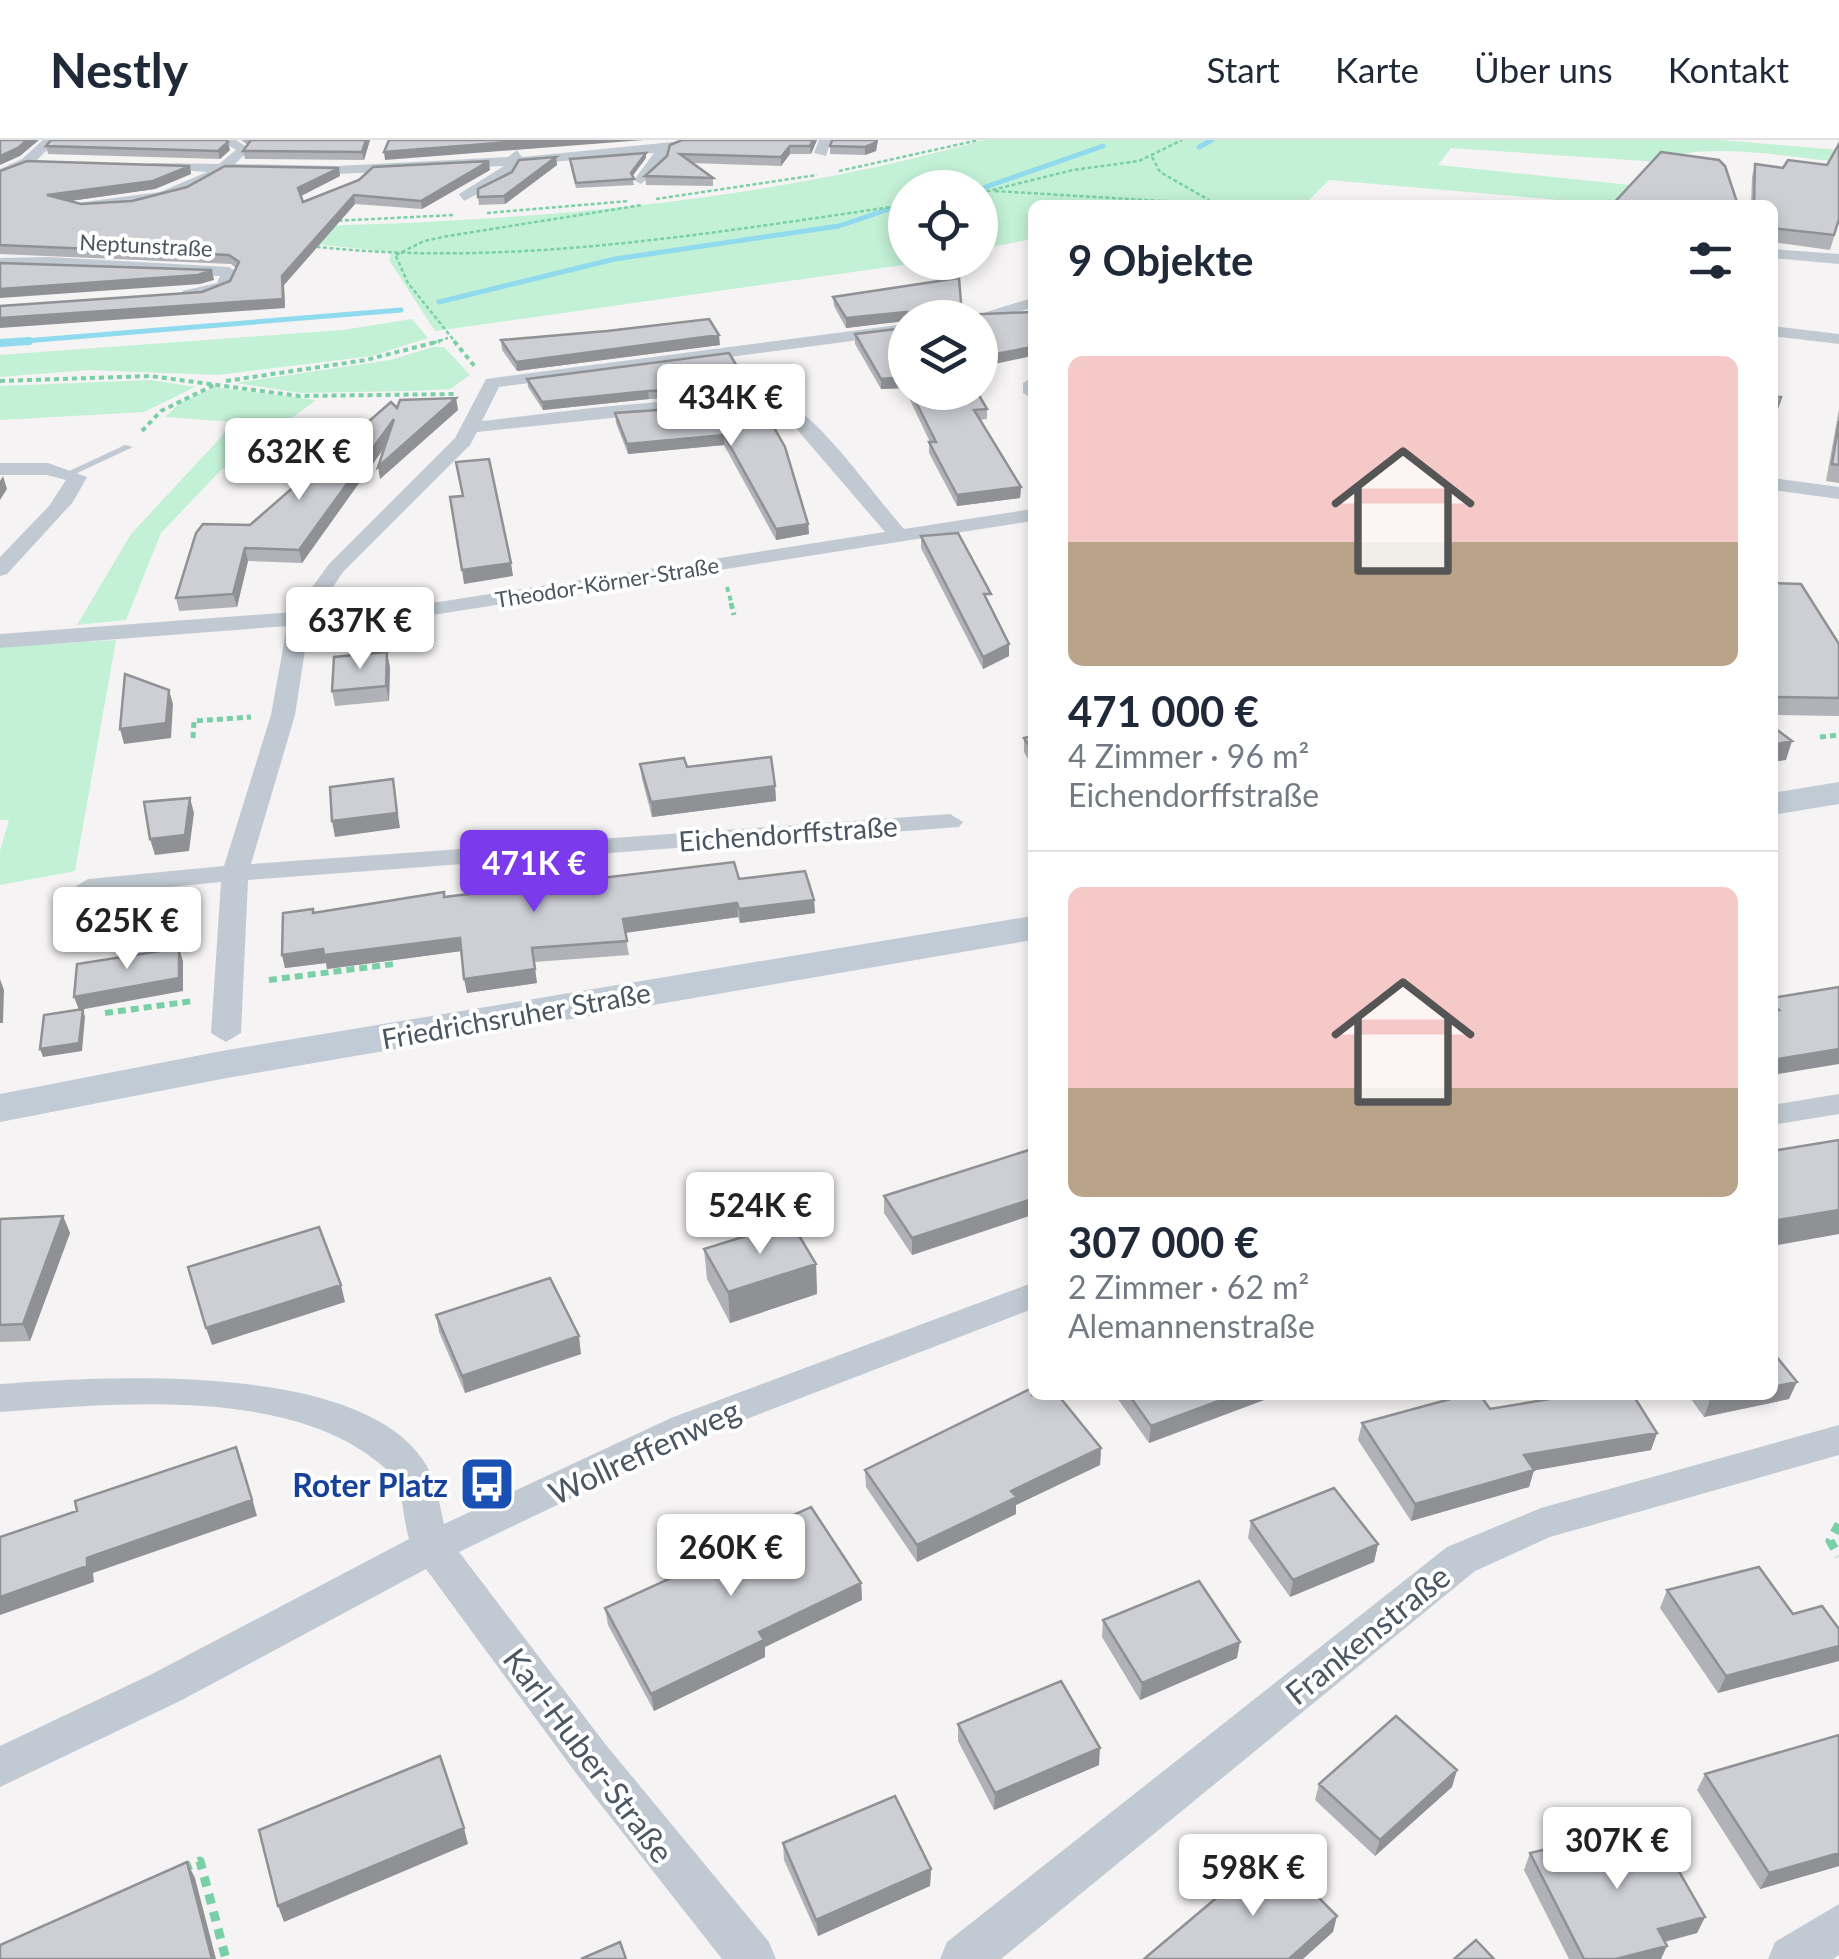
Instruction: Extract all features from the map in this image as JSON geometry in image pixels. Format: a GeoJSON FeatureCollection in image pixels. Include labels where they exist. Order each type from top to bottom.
{"type":"FeatureCollection","features":[{"type":"Feature","properties":{"kind":"main road"},"geometry":{"type":"LineString","coordinates":[[1778,803],[1839,793]]}},
{"type":"Feature","properties":{"kind":"main road","name":"Friedrichsruher Straße"},"geometry":{"type":"LineString","coordinates":[[0,1108],[227,1064],[1028,929]]}},
{"type":"Feature","properties":{"kind":"street"},"geometry":{"type":"LineString","coordinates":[[0,174],[28,162],[51,140]]}},
{"type":"Feature","properties":{"kind":"street"},"geometry":{"type":"LineString","coordinates":[[60,204],[169,194],[226,170],[244,149],[226,140]]}},
{"type":"Feature","properties":{"kind":"street"},"geometry":{"type":"LineString","coordinates":[[464,197],[506,174],[517,161],[517,140]]}},
{"type":"Feature","properties":{"kind":"street"},"geometry":{"type":"LineString","coordinates":[[126,166],[226,170],[374,161],[517,161],[661,150],[687,140]]}},
{"type":"Feature","properties":{"kind":"street"},"geometry":{"type":"LineString","coordinates":[[641,180],[660,158],[661,150]]}},
{"type":"Feature","properties":{"kind":"street"},"geometry":{"type":"LineString","coordinates":[[342,187],[374,161]]}},
{"type":"Feature","properties":{"kind":"street"},"geometry":{"type":"LineString","coordinates":[[28,162],[47,162]]}},
{"type":"Feature","properties":{"kind":"street"},"geometry":{"type":"LineString","coordinates":[[1778,254],[1839,259]]}},
{"type":"Feature","properties":{"kind":"street","name":"Neptunstraße"},"geometry":{"type":"LineString","coordinates":[[0,264],[49,262],[229,272],[223,286],[203,294],[166,296]]}},
{"type":"Feature","properties":{"kind":"street"},"geometry":{"type":"LineString","coordinates":[[998,312],[1028,304]]}},
{"type":"Feature","properties":{"kind":"street"},"geometry":{"type":"LineString","coordinates":[[226,1033],[235,872],[283,715],[299,621],[336,568],[474,426],[489,388],[888,331]]}},
{"type":"Feature","properties":{"kind":"street"},"geometry":{"type":"LineString","coordinates":[[1778,332],[1839,339]]}},
{"type":"Feature","properties":{"kind":"street"},"geometry":{"type":"LineString","coordinates":[[474,426],[732,405],[778,408],[794,415],[898,535]]}},
{"type":"Feature","properties":{"kind":"street"},"geometry":{"type":"LineString","coordinates":[[0,469],[70,473],[76,478],[76,486],[8,547],[0,570]]}},
{"type":"Feature","properties":{"kind":"street"},"geometry":{"type":"LineString","coordinates":[[1778,485],[1839,493]]}},
{"type":"Feature","properties":{"kind":"street","name":"Theodor-Körner-Straße"},"geometry":{"type":"LineString","coordinates":[[0,641],[439,608],[1028,516]]}},
{"type":"Feature","properties":{"kind":"street","name":"Eichendorffstraße"},"geometry":{"type":"LineString","coordinates":[[88,887],[235,872],[950,822]]}},
{"type":"Feature","properties":{"kind":"street"},"geometry":{"type":"LineString","coordinates":[[1778,1114],[1839,1104]]}},
{"type":"Feature","properties":{"kind":"street","name":"Wollreffenweg"},"geometry":{"type":"LineString","coordinates":[[0,1768],[166,1688],[432,1546],[488,1524],[684,1428],[1028,1298]]}},
{"type":"Feature","properties":{"kind":"street"},"geometry":{"type":"LineString","coordinates":[[0,1398],[92,1392],[206,1396],[294,1406],[356,1429],[410,1470],[432,1546]]}},
{"type":"Feature","properties":{"kind":"street","name":"Frankenstraße"},"geometry":{"type":"LineString","coordinates":[[964,1959],[1460,1559],[1542,1524],[1839,1440]]}},
{"type":"Feature","properties":{"kind":"street","name":"Karl-Huber-Straße"},"geometry":{"type":"LineString","coordinates":[[432,1546],[626,1808],[752,1959]]}},
{"type":"Feature","properties":{"kind":"street"},"geometry":{"type":"LineString","coordinates":[[1792,1959],[1839,1927]]}},
{"type":"Feature","properties":{"kind":"lane"},"geometry":{"type":"LineString","coordinates":[[70,473],[128,447]]}},
{"type":"Feature","properties":{"kind":"path"},"geometry":{"type":"LineString","coordinates":[[998,190],[1152,157],[1182,140]]}},
{"type":"Feature","properties":{"kind":"path"},"geometry":{"type":"LineString","coordinates":[[1152,157],[1160,172],[1209,200]]}},
{"type":"Feature","properties":{"kind":"path"},"geometry":{"type":"LineString","coordinates":[[998,191],[1148,200]]}},
{"type":"Feature","properties":{"kind":"path"},"geometry":{"type":"LineString","coordinates":[[396,256],[424,241],[554,221],[657,198],[476,214]]}},
{"type":"Feature","properties":{"kind":"path"},"geometry":{"type":"LineString","coordinates":[[303,245],[396,256],[684,238],[888,208]]}},
{"type":"Feature","properties":{"kind":"path"},"geometry":{"type":"LineString","coordinates":[[318,222],[458,215]]}},
{"type":"Feature","properties":{"kind":"path"},"geometry":{"type":"LineString","coordinates":[[396,256],[408,283],[489,388]]}},
{"type":"Feature","properties":{"kind":"path"},"geometry":{"type":"LineString","coordinates":[[161,410],[220,383],[277,370],[382,360],[448,338]]}},
{"type":"Feature","properties":{"kind":"path"},"geometry":{"type":"LineString","coordinates":[[0,381],[150,376],[299,396],[489,388]]}},
{"type":"Feature","properties":{"kind":"path"},"geometry":{"type":"LineString","coordinates":[[192,738],[194,722],[283,715]]}},
{"type":"Feature","properties":{"kind":"path"},"geometry":{"type":"LineString","coordinates":[[1820,737],[1839,734]]}},
{"type":"Feature","properties":{"kind":"path"},"geometry":{"type":"LineString","coordinates":[[270,980],[394,964]]}},
{"type":"Feature","properties":{"kind":"path"},"geometry":{"type":"LineString","coordinates":[[106,1013],[209,999],[228,990]]}},
{"type":"Feature","properties":{"kind":"path"},"geometry":{"type":"LineString","coordinates":[[1839,1524],[1830,1541],[1839,1556]]}},
{"type":"Feature","properties":{"kind":"path"},"geometry":{"type":"LineString","coordinates":[[181,1870],[200,1861],[226,1959]]}},
{"type":"Feature","properties":{"kind":"green space"},"geometry":{"type":"Polygon","coordinates":[[[984,140],[1720,140],[1839,150],[1839,162],[1720,151],[1676,155],[1660,162],[1451,148],[1438,165],[1669,189],[1633,200],[1559,200],[1329,180],[1309,200],[1028,200],[1028,240],[998,246],[998,170],[888,170],[888,267],[435,331],[389,260],[392,252],[254,238],[261,227],[535,215],[626,207],[806,181],[984,140]]]}},
{"type":"Feature","properties":{"kind":"green space"},"geometry":{"type":"Polygon","coordinates":[[[412,319],[428,338],[372,356],[218,375],[89,370],[0,377],[0,355],[343,330],[412,319]]]}},
{"type":"Feature","properties":{"kind":"green space"},"geometry":{"type":"Polygon","coordinates":[[[444,347],[470,375],[450,389],[409,391],[300,393],[236,383],[390,360],[444,347]]]}},
{"type":"Feature","properties":{"kind":"green space"},"geometry":{"type":"Polygon","coordinates":[[[151,380],[195,387],[144,412],[0,420],[0,386],[151,380]]]}},
{"type":"Feature","properties":{"kind":"green space"},"geometry":{"type":"Polygon","coordinates":[[[215,387],[316,400],[221,470],[161,533],[126,620],[77,625],[131,534],[235,422],[165,417],[181,402],[215,387]]]}},
{"type":"Feature","properties":{"kind":"green space"},"geometry":{"type":"Polygon","coordinates":[[[116,640],[75,871],[0,885],[0,851],[9,820],[0,820],[0,647],[116,640]]]}},
{"type":"Feature","properties":{"kind":"building"},"geometry":{"type":"Polygon","coordinates":[[[0,140],[27,140],[0,156],[0,140]]]}},
{"type":"Feature","properties":{"kind":"building"},"geometry":{"type":"Polygon","coordinates":[[[51,140],[228,142],[218,151],[46,146],[51,140]]]}},
{"type":"Feature","properties":{"kind":"building"},"geometry":{"type":"Polygon","coordinates":[[[251,140],[366,140],[362,152],[243,151],[251,140]]]}},
{"type":"Feature","properties":{"kind":"building"},"geometry":{"type":"Polygon","coordinates":[[[389,140],[537,140],[384,152],[389,140]]]}},
{"type":"Feature","properties":{"kind":"building"},"geometry":{"type":"Polygon","coordinates":[[[682,140],[813,140],[810,146],[790,146],[781,157],[680,154],[713,178],[645,176],[667,156],[670,145],[682,140]]]}},
{"type":"Feature","properties":{"kind":"building"},"geometry":{"type":"Polygon","coordinates":[[[832,140],[876,140],[865,147],[830,146],[832,140]]]}},
{"type":"Feature","properties":{"kind":"building"},"geometry":{"type":"Polygon","coordinates":[[[1839,144],[1839,219],[1834,235],[1778,229],[1778,200],[1754,200],[1755,164],[1783,168],[1788,160],[1827,165],[1839,144]]]}},
{"type":"Feature","properties":{"kind":"building"},"geometry":{"type":"Polygon","coordinates":[[[1661,152],[1719,160],[1725,166],[1736,200],[1617,200],[1661,152]]]}},
{"type":"Feature","properties":{"kind":"building"},"geometry":{"type":"Polygon","coordinates":[[[646,153],[631,173],[634,179],[576,183],[570,159],[646,153]]]}},
{"type":"Feature","properties":{"kind":"building"},"geometry":{"type":"Polygon","coordinates":[[[556,157],[504,196],[478,197],[478,189],[512,172],[519,160],[556,157]]]}},
{"type":"Feature","properties":{"kind":"building"},"geometry":{"type":"Polygon","coordinates":[[[27,161],[190,166],[153,181],[47,195],[81,204],[132,201],[187,187],[225,166],[339,168],[298,188],[303,202],[359,180],[373,167],[489,161],[421,201],[354,195],[282,276],[283,299],[0,318],[0,306],[202,292],[230,281],[239,262],[229,255],[0,245],[0,171],[27,161]]]}},
{"type":"Feature","properties":{"kind":"building"},"geometry":{"type":"Polygon","coordinates":[[[0,263],[212,270],[198,275],[0,289],[0,263]]]}},
{"type":"Feature","properties":{"kind":"building"},"geometry":{"type":"Polygon","coordinates":[[[959,280],[961,300],[888,300],[888,314],[846,318],[833,297],[959,280]]]}},
{"type":"Feature","properties":{"kind":"building"},"geometry":{"type":"Polygon","coordinates":[[[1028,312],[1028,348],[998,354],[998,313],[1028,312]]]}},
{"type":"Feature","properties":{"kind":"building"},"geometry":{"type":"Polygon","coordinates":[[[709,319],[719,335],[516,362],[501,340],[607,331],[709,319]]]}},
{"type":"Feature","properties":{"kind":"building"},"geometry":{"type":"Polygon","coordinates":[[[888,330],[888,378],[881,379],[855,334],[888,330]]]}},
{"type":"Feature","properties":{"kind":"building"},"geometry":{"type":"Polygon","coordinates":[[[729,353],[750,388],[648,391],[542,402],[527,379],[729,353]]]}},
{"type":"Feature","properties":{"kind":"building"},"geometry":{"type":"Polygon","coordinates":[[[456,398],[378,467],[394,419],[299,550],[245,548],[233,594],[176,598],[196,533],[203,524],[250,525],[391,402],[397,408],[400,400],[456,398]]]}},
{"type":"Feature","properties":{"kind":"building"},"geometry":{"type":"Polygon","coordinates":[[[730,405],[764,410],[785,447],[808,524],[776,529],[724,435],[627,444],[615,413],[730,405]]]}},
{"type":"Feature","properties":{"kind":"building"},"geometry":{"type":"Polygon","coordinates":[[[920,410],[974,410],[1021,487],[957,495],[929,442],[936,442],[920,410]]]}},
{"type":"Feature","properties":{"kind":"building"},"geometry":{"type":"Polygon","coordinates":[[[1839,421],[1839,465],[1832,464],[1839,421]]]}},
{"type":"Feature","properties":{"kind":"building"},"geometry":{"type":"Polygon","coordinates":[[[489,459],[511,563],[462,570],[450,497],[463,496],[456,462],[489,459]]]}},
{"type":"Feature","properties":{"kind":"building"},"geometry":{"type":"Polygon","coordinates":[[[958,533],[991,594],[984,594],[1009,644],[983,657],[921,536],[958,533]]]}},
{"type":"Feature","properties":{"kind":"building"},"geometry":{"type":"Polygon","coordinates":[[[1778,583],[1801,584],[1839,644],[1839,698],[1778,697],[1778,583]]]}},
{"type":"Feature","properties":{"kind":"building"},"geometry":{"type":"Polygon","coordinates":[[[387,652],[386,686],[332,691],[334,657],[387,652]]]}},
{"type":"Feature","properties":{"kind":"building"},"geometry":{"type":"Polygon","coordinates":[[[125,674],[169,690],[166,723],[120,729],[125,674]]]}},
{"type":"Feature","properties":{"kind":"building"},"geometry":{"type":"Polygon","coordinates":[[[1778,730],[1792,741],[1778,744],[1778,730]]]}},
{"type":"Feature","properties":{"kind":"building"},"geometry":{"type":"Polygon","coordinates":[[[771,757],[775,786],[651,802],[640,764],[684,758],[687,767],[771,757]]]}},
{"type":"Feature","properties":{"kind":"building"},"geometry":{"type":"Polygon","coordinates":[[[393,779],[397,813],[332,821],[330,787],[393,779]]]}},
{"type":"Feature","properties":{"kind":"building"},"geometry":{"type":"Polygon","coordinates":[[[190,798],[185,835],[150,839],[144,802],[190,798]]]}},
{"type":"Feature","properties":{"kind":"building"},"geometry":{"type":"Polygon","coordinates":[[[734,862],[739,879],[805,871],[814,900],[739,909],[737,903],[623,919],[627,941],[532,948],[535,969],[464,979],[460,938],[324,955],[323,949],[282,955],[283,913],[313,909],[313,913],[444,892],[444,897],[734,862]]]}},
{"type":"Feature","properties":{"kind":"building"},"geometry":{"type":"Polygon","coordinates":[[[179,948],[179,978],[74,997],[77,964],[179,948]]]}},
{"type":"Feature","properties":{"kind":"building"},"geometry":{"type":"Polygon","coordinates":[[[1839,987],[1839,1049],[1778,1059],[1778,997],[1839,987]]]}},
{"type":"Feature","properties":{"kind":"building"},"geometry":{"type":"Polygon","coordinates":[[[83,1009],[79,1043],[40,1049],[44,1015],[83,1009]]]}},
{"type":"Feature","properties":{"kind":"building"},"geometry":{"type":"Polygon","coordinates":[[[1839,1140],[1839,1210],[1778,1220],[1778,1150],[1839,1140]]]}},
{"type":"Feature","properties":{"kind":"building"},"geometry":{"type":"Polygon","coordinates":[[[1028,1150],[1028,1200],[912,1238],[884,1196],[1028,1150]]]}},
{"type":"Feature","properties":{"kind":"building"},"geometry":{"type":"Polygon","coordinates":[[[63,1216],[23,1324],[0,1325],[0,1219],[63,1216]]]}},
{"type":"Feature","properties":{"kind":"building"},"geometry":{"type":"Polygon","coordinates":[[[791,1222],[816,1264],[728,1292],[704,1249],[791,1222]]]}},
{"type":"Feature","properties":{"kind":"building"},"geometry":{"type":"Polygon","coordinates":[[[319,1227],[341,1285],[206,1328],[188,1267],[319,1227]]]}},
{"type":"Feature","properties":{"kind":"building"},"geometry":{"type":"Polygon","coordinates":[[[550,1278],[579,1336],[462,1376],[436,1315],[550,1278]]]}},
{"type":"Feature","properties":{"kind":"building"},"geometry":{"type":"Polygon","coordinates":[[[1778,1358],[1797,1382],[1778,1386],[1778,1358]]]}},
{"type":"Feature","properties":{"kind":"building"},"geometry":{"type":"Polygon","coordinates":[[[1028,1390],[1028,1400],[1062,1400],[1101,1448],[1011,1491],[1017,1497],[917,1545],[865,1470],[1028,1390]]]}},
{"type":"Feature","properties":{"kind":"building"},"geometry":{"type":"Polygon","coordinates":[[[1133,1400],[1221,1400],[1151,1426],[1133,1400]]]}},
{"type":"Feature","properties":{"kind":"building"},"geometry":{"type":"Polygon","coordinates":[[[1447,1400],[1484,1400],[1490,1409],[1544,1400],[1636,1400],[1657,1433],[1524,1455],[1534,1470],[1415,1504],[1362,1423],[1447,1400]]]}},
{"type":"Feature","properties":{"kind":"building"},"geometry":{"type":"Polygon","coordinates":[[[236,1447],[252,1500],[87,1558],[87,1566],[0,1597],[0,1537],[77,1511],[75,1501],[236,1447]]]}},
{"type":"Feature","properties":{"kind":"building"},"geometry":{"type":"Polygon","coordinates":[[[1334,1488],[1378,1544],[1293,1580],[1251,1521],[1334,1488]]]}},
{"type":"Feature","properties":{"kind":"building"},"geometry":{"type":"Polygon","coordinates":[[[811,1507],[861,1583],[759,1632],[764,1640],[651,1694],[605,1608],[715,1558],[712,1552],[811,1507]]]}},
{"type":"Feature","properties":{"kind":"building"},"geometry":{"type":"Polygon","coordinates":[[[1759,1567],[1793,1614],[1822,1606],[1839,1629],[1839,1646],[1726,1676],[1667,1590],[1759,1567]]]}},
{"type":"Feature","properties":{"kind":"building"},"geometry":{"type":"Polygon","coordinates":[[[1199,1581],[1240,1642],[1142,1683],[1103,1620],[1199,1581]]]}},
{"type":"Feature","properties":{"kind":"building"},"geometry":{"type":"Polygon","coordinates":[[[1061,1681],[1100,1748],[995,1793],[958,1724],[1061,1681]]]}},
{"type":"Feature","properties":{"kind":"building"},"geometry":{"type":"Polygon","coordinates":[[[1396,1716],[1457,1770],[1380,1840],[1319,1784],[1396,1716]]]}},
{"type":"Feature","properties":{"kind":"building"},"geometry":{"type":"Polygon","coordinates":[[[1839,1735],[1839,1853],[1769,1873],[1705,1774],[1839,1735]]]}},
{"type":"Feature","properties":{"kind":"building"},"geometry":{"type":"Polygon","coordinates":[[[440,1756],[464,1828],[278,1906],[259,1830],[440,1756]]]}},
{"type":"Feature","properties":{"kind":"building"},"geometry":{"type":"Polygon","coordinates":[[[895,1796],[931,1869],[816,1920],[783,1843],[895,1796]]]}},
{"type":"Feature","properties":{"kind":"building"},"geometry":{"type":"Polygon","coordinates":[[[1652,1824],[1705,1917],[1658,1929],[1667,1946],[1616,1959],[1584,1959],[1530,1853],[1652,1824]]]}},
{"type":"Feature","properties":{"kind":"building"},"geometry":{"type":"Polygon","coordinates":[[[1272,1851],[1337,1916],[1289,1959],[1144,1959],[1272,1851]]]}},
{"type":"Feature","properties":{"kind":"building"},"geometry":{"type":"Polygon","coordinates":[[[187,1862],[212,1959],[0,1959],[0,1945],[187,1862]]]}},
{"type":"Feature","properties":{"kind":"building"},"geometry":{"type":"Polygon","coordinates":[[[1476,1940],[1494,1959],[1454,1959],[1476,1940]]]}},
{"type":"Feature","properties":{"kind":"building"},"geometry":{"type":"Polygon","coordinates":[[[620,1942],[626,1959],[581,1959],[620,1942]]]}},
{"type":"Feature","properties":{"kind":"waterway"},"geometry":{"type":"LineString","coordinates":[[1199,147],[1212,140]]}},
{"type":"Feature","properties":{"kind":"waterway"},"geometry":{"type":"LineString","coordinates":[[998,183],[1103,146]]}},
{"type":"Feature","properties":{"kind":"waterway"},"geometry":{"type":"LineString","coordinates":[[439,302],[615,259],[839,226],[888,209]]}},
{"type":"Feature","properties":{"kind":"waterway"},"geometry":{"type":"LineString","coordinates":[[29,341],[0,343],[401,310]]}},
{"type":"Feature","properties":{"kind":"place","name":"Roter Platz"},"geometry":{"type":"Point","coordinates":[487,1484]}}]}
